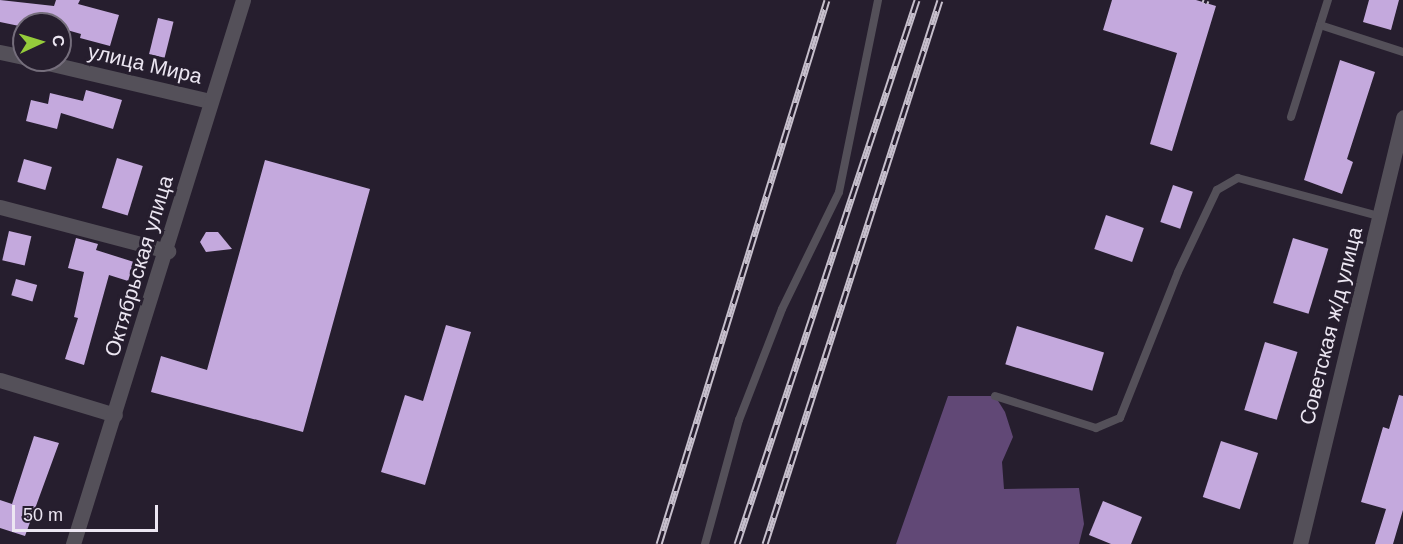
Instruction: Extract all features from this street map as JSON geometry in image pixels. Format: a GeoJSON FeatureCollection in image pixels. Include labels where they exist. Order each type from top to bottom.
{"type":"FeatureCollection","features":[{"type":"Feature","properties":{"kind":"street","name":"Октябрьская улица"},"geometry":{"type":"LineString","coordinates":[[73,544],[168,251],[210,101],[243,0]]}},
{"type":"Feature","properties":{"kind":"street","name":"улица Мира"},"geometry":{"type":"LineString","coordinates":[[72,69],[210,101]]}},
{"type":"Feature","properties":{"kind":"street","name":"Советская ж/д улица"},"geometry":{"type":"LineString","coordinates":[[1300,544],[1400,138],[1403,117]]}},
{"type":"Feature","properties":{"kind":"street"},"geometry":{"type":"LineString","coordinates":[[0,207],[168,251]]}},
{"type":"Feature","properties":{"kind":"street"},"geometry":{"type":"LineString","coordinates":[[0,380],[115,415]]}},
{"type":"Feature","properties":{"kind":"lane"},"geometry":{"type":"LineString","coordinates":[[705,544],[740,420],[782,309],[839,192],[878,0]]}},
{"type":"Feature","properties":{"kind":"lane"},"geometry":{"type":"LineString","coordinates":[[1291,117],[1328,0]]}},
{"type":"Feature","properties":{"kind":"lane"},"geometry":{"type":"LineString","coordinates":[[1320,25],[1403,52]]}},
{"type":"Feature","properties":{"kind":"lane"},"geometry":{"type":"LineString","coordinates":[[995,396],[1096,428],[1120,418],[1178,272],[1217,190],[1238,178],[1379,216]]}},
{"type":"Feature","properties":{"kind":"shaded area"},"geometry":{"type":"Polygon","coordinates":[[[948,396],[995,396],[1005,412],[1013,437],[1002,462],[1004,489],[1079,488],[1084,524],[1079,544],[896,544],[948,396]]]}},
{"type":"Feature","properties":{"kind":"building"},"geometry":{"type":"Polygon","coordinates":[[[0,0],[54,6],[56,0],[80,0],[78,4],[119,15],[110,46],[80,38],[81,34],[72,31],[72,12],[12,12],[12,24],[0,22],[0,0]]]}},
{"type":"Feature","properties":{"kind":"building"},"geometry":{"type":"Polygon","coordinates":[[[1112,0],[1196,0],[1216,6],[1172,151],[1150,144],[1177,53],[1103,30],[1112,0]]]}},
{"type":"Feature","properties":{"kind":"building"},"geometry":{"type":"Polygon","coordinates":[[[1369,0],[1399,0],[1391,30],[1363,22],[1369,0]]]}},
{"type":"Feature","properties":{"kind":"building"},"geometry":{"type":"Polygon","coordinates":[[[158,18],[174,22],[165,58],[149,54],[158,18]]]}},
{"type":"Feature","properties":{"kind":"building"},"geometry":{"type":"Polygon","coordinates":[[[1340,60],[1375,72],[1347,159],[1353,162],[1342,194],[1304,180],[1340,60]]]}},
{"type":"Feature","properties":{"kind":"building"},"geometry":{"type":"Polygon","coordinates":[[[86,90],[122,100],[113,129],[61,113],[57,129],[26,121],[31,100],[48,104],[50,93],[83,101],[86,90]]]}},
{"type":"Feature","properties":{"kind":"building"},"geometry":{"type":"Polygon","coordinates":[[[117,158],[143,166],[128,216],[102,208],[117,158]]]}},
{"type":"Feature","properties":{"kind":"building"},"geometry":{"type":"Polygon","coordinates":[[[24,159],[52,167],[45,190],[17,182],[24,159]]]}},
{"type":"Feature","properties":{"kind":"building"},"geometry":{"type":"Polygon","coordinates":[[[265,160],[370,189],[303,432],[151,392],[161,356],[207,370],[265,160]]]}},
{"type":"Feature","properties":{"kind":"building"},"geometry":{"type":"Polygon","coordinates":[[[1173,185],[1193,192],[1180,229],[1160,222],[1173,185]]]}},
{"type":"Feature","properties":{"kind":"building"},"geometry":{"type":"Polygon","coordinates":[[[1106,215],[1144,228],[1132,262],[1094,249],[1106,215]]]}},
{"type":"Feature","properties":{"kind":"building"},"geometry":{"type":"Polygon","coordinates":[[[9,231],[31,236],[25,265],[2,260],[9,231]]]}},
{"type":"Feature","properties":{"kind":"building"},"geometry":{"type":"Polygon","coordinates":[[[206,232],[218,232],[232,249],[206,252],[200,242],[206,232]]]}},
{"type":"Feature","properties":{"kind":"building"},"geometry":{"type":"Polygon","coordinates":[[[76,238],[98,244],[96,250],[134,262],[128,281],[109,275],[84,365],[65,359],[78,318],[74,317],[84,272],[68,268],[76,238]]]}},
{"type":"Feature","properties":{"kind":"building"},"geometry":{"type":"Polygon","coordinates":[[[1293,238],[1328,249],[1309,314],[1273,303],[1293,238]]]}},
{"type":"Feature","properties":{"kind":"building"},"geometry":{"type":"Polygon","coordinates":[[[16,279],[37,285],[32,301],[11,295],[16,279]]]}},
{"type":"Feature","properties":{"kind":"building"},"geometry":{"type":"Polygon","coordinates":[[[446,325],[471,332],[425,485],[381,472],[405,395],[423,401],[446,325]]]}},
{"type":"Feature","properties":{"kind":"building"},"geometry":{"type":"Polygon","coordinates":[[[1017,326],[1104,353],[1092,391],[1005,364],[1017,326]]]}},
{"type":"Feature","properties":{"kind":"building"},"geometry":{"type":"Polygon","coordinates":[[[1265,342],[1298,352],[1277,420],[1244,410],[1265,342]]]}},
{"type":"Feature","properties":{"kind":"building"},"geometry":{"type":"Polygon","coordinates":[[[1399,395],[1403,396],[1403,510],[1393,544],[1375,544],[1386,509],[1361,502],[1383,427],[1389,429],[1399,395]]]}},
{"type":"Feature","properties":{"kind":"building"},"geometry":{"type":"Polygon","coordinates":[[[34,436],[59,443],[25,536],[0,528],[0,500],[12,504],[34,436]]]}},
{"type":"Feature","properties":{"kind":"building"},"geometry":{"type":"Polygon","coordinates":[[[1221,441],[1258,453],[1240,509],[1203,497],[1221,441]]]}},
{"type":"Feature","properties":{"kind":"building"},"geometry":{"type":"Polygon","coordinates":[[[1103,501],[1142,517],[1131,544],[1111,544],[1089,535],[1103,501]]]}},
{"type":"Feature","properties":{"kind":"railway"},"geometry":{"type":"LineString","coordinates":[[659,544],[827,0]]}},
{"type":"Feature","properties":{"kind":"railway"},"geometry":{"type":"LineString","coordinates":[[737,544],[917,0]]}},
{"type":"Feature","properties":{"kind":"railway"},"geometry":{"type":"LineString","coordinates":[[765,544],[940,0]]}}]}
